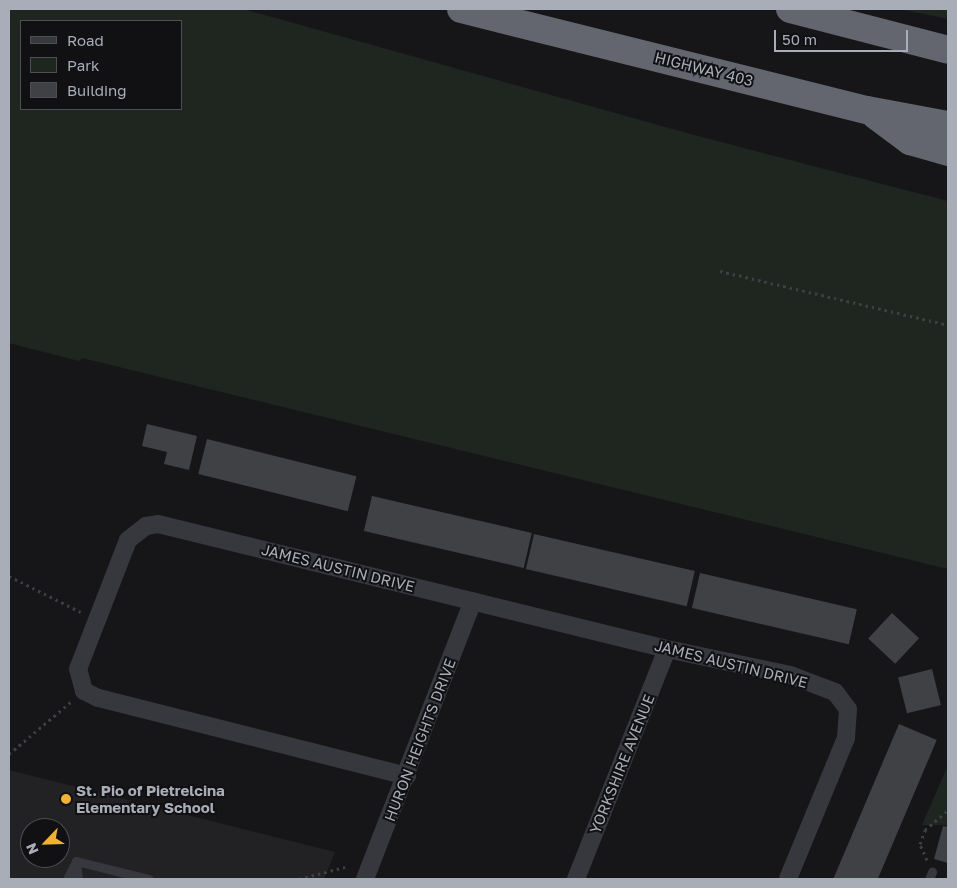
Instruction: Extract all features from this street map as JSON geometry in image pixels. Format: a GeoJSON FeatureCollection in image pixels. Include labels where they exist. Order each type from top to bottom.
{"type":"FeatureCollection","features":[{"type":"Feature","properties":{"kind":"highway","name":"HIGHWAY 403"},"geometry":{"type":"LineString","coordinates":[[461,9],[867,110],[948,125]]}},
{"type":"Feature","properties":{"kind":"highway"},"geometry":{"type":"LineString","coordinates":[[790,9],[948,50]]}},
{"type":"Feature","properties":{"kind":"highway"},"geometry":{"type":"LineString","coordinates":[[867,110],[910,141],[948,152]]}},
{"type":"Feature","properties":{"kind":"street","name":"JAMES AUSTIN DRIVE"},"geometry":{"type":"LineString","coordinates":[[84,690],[78,669],[96,617],[128,540],[146,526],[158,524],[667,649],[790,675],[835,692],[848,709],[846,738],[788,879]]}},
{"type":"Feature","properties":{"kind":"street","name":"HURON HEIGHTS DRIVE"},"geometry":{"type":"LineString","coordinates":[[365,879],[407,776],[473,600]]}},
{"type":"Feature","properties":{"kind":"street","name":"YORKSHIRE AVENUE"},"geometry":{"type":"LineString","coordinates":[[576,879],[667,649]]}},
{"type":"Feature","properties":{"kind":"street"},"geometry":{"type":"LineString","coordinates":[[84,690],[98,698],[407,776]]}},
{"type":"Feature","properties":{"kind":"lane"},"geometry":{"type":"LineString","coordinates":[[67,879],[76,861]]}},
{"type":"Feature","properties":{"kind":"lane"},"geometry":{"type":"LineString","coordinates":[[76,861],[78,879]]}},
{"type":"Feature","properties":{"kind":"lane"},"geometry":{"type":"LineString","coordinates":[[76,861],[148,879]]}},
{"type":"Feature","properties":{"kind":"path"},"geometry":{"type":"LineString","coordinates":[[720,271],[948,326]]}},
{"type":"Feature","properties":{"kind":"path"},"geometry":{"type":"LineString","coordinates":[[9,576],[96,617]]}},
{"type":"Feature","properties":{"kind":"path"},"geometry":{"type":"LineString","coordinates":[[9,754],[84,690]]}},
{"type":"Feature","properties":{"kind":"path"},"geometry":{"type":"LineString","coordinates":[[931,876],[920,844],[925,830],[948,810]]}},
{"type":"Feature","properties":{"kind":"path"},"geometry":{"type":"LineString","coordinates":[[300,879],[345,868]]}},
{"type":"Feature","properties":{"kind":"shaded area","name":"St. Pio of Pietrelcina Elementary School"},"geometry":{"type":"Polygon","coordinates":[[[9,770],[335,852],[324,879],[9,879],[9,770]]]}},
{"type":"Feature","properties":{"kind":"green space"},"geometry":{"type":"Polygon","coordinates":[[[9,9],[243,9],[694,135],[948,201],[948,569],[82,358],[79,361],[9,343],[9,9]]]}},
{"type":"Feature","properties":{"kind":"green space"},"geometry":{"type":"Polygon","coordinates":[[[899,9],[948,9],[948,19],[899,9]]]}},
{"type":"Feature","properties":{"kind":"green space"},"geometry":{"type":"Polygon","coordinates":[[[948,765],[948,825],[922,825],[948,765]]]}},
{"type":"Feature","properties":{"kind":"building"},"geometry":{"type":"Polygon","coordinates":[[[147,424],[197,436],[189,470],[164,464],[167,452],[142,446],[147,424]]]}},
{"type":"Feature","properties":{"kind":"building"},"geometry":{"type":"Polygon","coordinates":[[[207,439],[356,476],[348,511],[198,474],[207,439]]]}},
{"type":"Feature","properties":{"kind":"building"},"geometry":{"type":"Polygon","coordinates":[[[372,496],[532,533],[524,568],[364,531],[372,496]]]}},
{"type":"Feature","properties":{"kind":"building"},"geometry":{"type":"Polygon","coordinates":[[[534,534],[695,571],[687,606],[526,569],[534,534]]]}},
{"type":"Feature","properties":{"kind":"building"},"geometry":{"type":"Polygon","coordinates":[[[700,573],[857,609],[849,644],[692,608],[700,573]]]}},
{"type":"Feature","properties":{"kind":"building"},"geometry":{"type":"Polygon","coordinates":[[[892,613],[919,638],[895,664],[868,639],[892,613]]]}},
{"type":"Feature","properties":{"kind":"building"},"geometry":{"type":"Polygon","coordinates":[[[932,669],[941,705],[907,713],[898,677],[932,669]]]}},
{"type":"Feature","properties":{"kind":"building"},"geometry":{"type":"Polygon","coordinates":[[[899,724],[937,740],[878,879],[833,879],[899,724]]]}},
{"type":"Feature","properties":{"kind":"building"},"geometry":{"type":"Polygon","coordinates":[[[943,826],[948,827],[948,863],[934,859],[943,826]]]}},
{"type":"Feature","properties":{"kind":"place","name":"St. Pio of Pietrelcina Elementary School"},"geometry":{"type":"Point","coordinates":[66,799]}}]}
